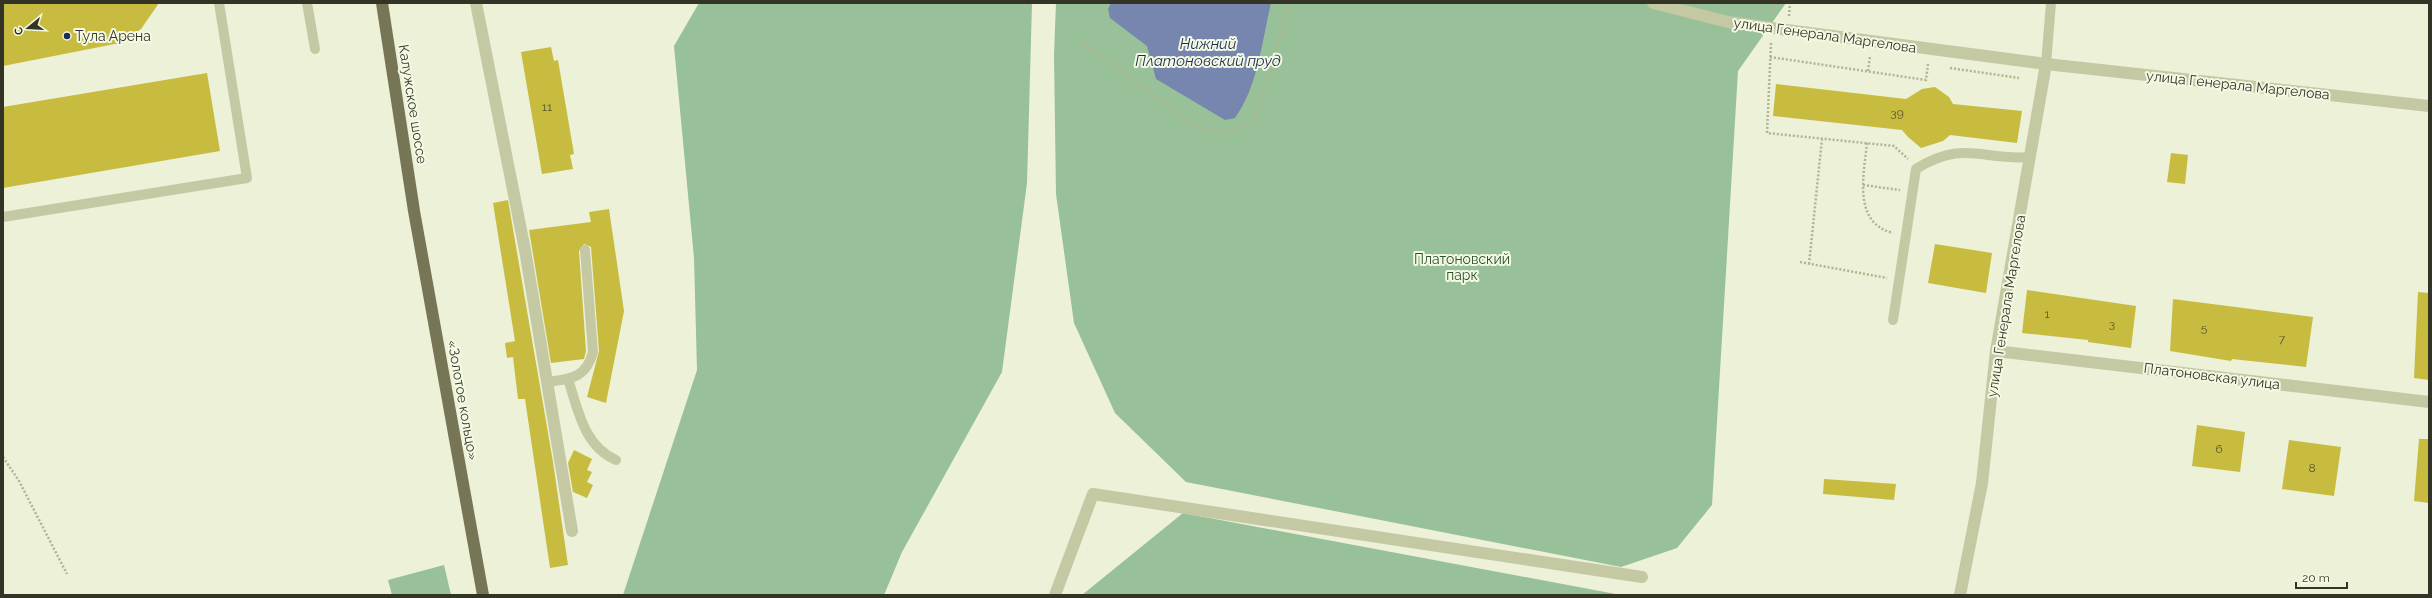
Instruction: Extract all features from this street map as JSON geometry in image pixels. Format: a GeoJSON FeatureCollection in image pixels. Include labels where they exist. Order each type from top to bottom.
{"type":"FeatureCollection","features":[{"type":"Feature","properties":{"kind":"main road","name":"Калужское шоссе"},"geometry":{"type":"LineString","coordinates":[[382,3],[414,211]]}},
{"type":"Feature","properties":{"kind":"main road","name":"«Золотое кольцо»"},"geometry":{"type":"LineString","coordinates":[[414,211],[483,595]]}},
{"type":"Feature","properties":{"kind":"street"},"geometry":{"type":"LineString","coordinates":[[476,3],[525,250],[572,531]]}},
{"type":"Feature","properties":{"kind":"street","name":"улица Генерала Маргелова"},"geometry":{"type":"LineString","coordinates":[[1653,3],[1728,22],[2046,64],[2429,106]]}},
{"type":"Feature","properties":{"kind":"street","name":"улица Генерала Маргелова"},"geometry":{"type":"LineString","coordinates":[[1960,595],[1982,483],[1996,351],[2046,64]]}},
{"type":"Feature","properties":{"kind":"street","name":"Платоновская улица"},"geometry":{"type":"LineString","coordinates":[[1996,351],[2429,402]]}},
{"type":"Feature","properties":{"kind":"street"},"geometry":{"type":"LineString","coordinates":[[1055,595],[1093,494],[1642,577]]}},
{"type":"Feature","properties":{"kind":"lane"},"geometry":{"type":"LineString","coordinates":[[3,217],[247,178],[219,3]]}},
{"type":"Feature","properties":{"kind":"lane"},"geometry":{"type":"LineString","coordinates":[[307,3],[315,49]]}},
{"type":"Feature","properties":{"kind":"lane"},"geometry":{"type":"LineString","coordinates":[[2046,64],[2051,3]]}},
{"type":"Feature","properties":{"kind":"lane"},"geometry":{"type":"LineString","coordinates":[[1893,320],[1916,169],[1932,159],[1948,154],[1967,152],[2016,158],[2030,157]]}},
{"type":"Feature","properties":{"kind":"lane"},"geometry":{"type":"LineString","coordinates":[[547,382],[568,379],[586,369],[593,352],[585,250]]}},
{"type":"Feature","properties":{"kind":"lane"},"geometry":{"type":"LineString","coordinates":[[568,379],[577,409],[592,442],[600,451],[616,460]]}},
{"type":"Feature","properties":{"kind":"path"},"geometry":{"type":"LineString","coordinates":[[1083,43],[1198,128],[1225,131],[1242,127],[1254,118],[1291,3]]}},
{"type":"Feature","properties":{"kind":"path"},"geometry":{"type":"LineString","coordinates":[[1773,18],[1774,3]]}},
{"type":"Feature","properties":{"kind":"path"},"geometry":{"type":"LineString","coordinates":[[1788,20],[1790,3]]}},
{"type":"Feature","properties":{"kind":"path"},"geometry":{"type":"LineString","coordinates":[[1779,42],[1771,40],[1767,133],[1894,146],[1916,169]]}},
{"type":"Feature","properties":{"kind":"path"},"geometry":{"type":"LineString","coordinates":[[1862,54],[1877,57]]}},
{"type":"Feature","properties":{"kind":"path"},"geometry":{"type":"LineString","coordinates":[[1868,72],[1870,56]]}},
{"type":"Feature","properties":{"kind":"path"},"geometry":{"type":"LineString","coordinates":[[1770,57],[1926,80],[1928,64]]}},
{"type":"Feature","properties":{"kind":"path"},"geometry":{"type":"LineString","coordinates":[[1920,63],[1935,66]]}},
{"type":"Feature","properties":{"kind":"path"},"geometry":{"type":"LineString","coordinates":[[1943,67],[2019,78]]}},
{"type":"Feature","properties":{"kind":"path"},"geometry":{"type":"LineString","coordinates":[[1809,264],[1822,139]]}},
{"type":"Feature","properties":{"kind":"path"},"geometry":{"type":"LineString","coordinates":[[1867,143],[1862,194],[1870,218],[1888,232],[1906,237]]}},
{"type":"Feature","properties":{"kind":"path"},"geometry":{"type":"LineString","coordinates":[[1863,185],[1913,192]]}},
{"type":"Feature","properties":{"kind":"path"},"geometry":{"type":"LineString","coordinates":[[1800,262],[1899,280]]}},
{"type":"Feature","properties":{"kind":"path"},"geometry":{"type":"LineString","coordinates":[[3,457],[19,481],[67,574]]}},
{"type":"Feature","properties":{"kind":"green space"},"geometry":{"type":"Polygon","coordinates":[[[699,3],[1032,3],[1027,183],[1002,372],[902,552],[884,595],[623,595],[697,370],[694,258],[674,46],[699,3]]]}},
{"type":"Feature","properties":{"kind":"green space","name":"Платоновский парк"},"geometry":{"type":"Polygon","coordinates":[[[1056,3],[1786,3],[1738,71],[1712,505],[1677,548],[1621,567],[1186,482],[1115,413],[1074,323],[1056,194],[1054,55],[1056,3]]]}},
{"type":"Feature","properties":{"kind":"green space"},"geometry":{"type":"Polygon","coordinates":[[[1183,513],[1621,595],[1082,595],[1183,513]]]}},
{"type":"Feature","properties":{"kind":"green space"},"geometry":{"type":"Polygon","coordinates":[[[444,565],[451,595],[392,595],[388,580],[444,565]]]}},
{"type":"Feature","properties":{"kind":"water","name":"Нижний Платоновский пруд"},"geometry":{"type":"Polygon","coordinates":[[[1111,3],[1271,3],[1254,78],[1243,105],[1235,118],[1225,120],[1156,79],[1147,46],[1110,18],[1108,9],[1111,3]]]}},
{"type":"Feature","properties":{"kind":"building","name":"Тула Арена"},"geometry":{"type":"Polygon","coordinates":[[[3,3],[159,3],[141,29],[120,43],[3,66],[3,3]]]}},
{"type":"Feature","properties":{"kind":"building"},"geometry":{"type":"Polygon","coordinates":[[[551,47],[554,61],[558,60],[574,154],[570,155],[573,169],[542,174],[521,52],[551,47]]]}},
{"type":"Feature","properties":{"kind":"building"},"geometry":{"type":"Polygon","coordinates":[[[207,73],[220,151],[3,188],[3,107],[207,73]]]}},
{"type":"Feature","properties":{"kind":"building"},"geometry":{"type":"Polygon","coordinates":[[[1776,84],[1906,99],[1922,89],[1935,87],[1949,97],[1953,104],[2022,111],[2017,143],[1950,135],[1943,141],[1921,148],[1902,130],[1773,116],[1776,84]]]}},
{"type":"Feature","properties":{"kind":"building"},"geometry":{"type":"Polygon","coordinates":[[[2171,153],[2188,155],[2185,184],[2167,182],[2171,153]]]}},
{"type":"Feature","properties":{"kind":"building"},"geometry":{"type":"Polygon","coordinates":[[[508,200],[553,462],[568,565],[550,568],[525,399],[518,399],[513,357],[507,358],[505,343],[515,341],[493,203],[508,200]]]}},
{"type":"Feature","properties":{"kind":"building"},"geometry":{"type":"Polygon","coordinates":[[[609,209],[624,311],[606,403],[587,397],[599,351],[591,247],[584,244],[579,251],[586,351],[584,359],[551,363],[529,230],[591,222],[589,212],[609,209]]]}},
{"type":"Feature","properties":{"kind":"building"},"geometry":{"type":"Polygon","coordinates":[[[1935,244],[1992,253],[1986,293],[1928,283],[1935,244]]]}},
{"type":"Feature","properties":{"kind":"building"},"geometry":{"type":"Polygon","coordinates":[[[2027,290],[2136,306],[2131,348],[2088,342],[2088,340],[2022,333],[2027,290]]]}},
{"type":"Feature","properties":{"kind":"building"},"geometry":{"type":"Polygon","coordinates":[[[2418,292],[2429,293],[2429,380],[2414,378],[2418,292]]]}},
{"type":"Feature","properties":{"kind":"building"},"geometry":{"type":"Polygon","coordinates":[[[2173,299],[2313,317],[2306,367],[2232,359],[2231,361],[2170,351],[2173,299]]]}},
{"type":"Feature","properties":{"kind":"building"},"geometry":{"type":"Polygon","coordinates":[[[2197,425],[2245,432],[2240,472],[2192,466],[2197,425]]]}},
{"type":"Feature","properties":{"kind":"building"},"geometry":{"type":"Polygon","coordinates":[[[2419,439],[2429,439],[2429,503],[2414,501],[2419,439]]]}},
{"type":"Feature","properties":{"kind":"building"},"geometry":{"type":"Polygon","coordinates":[[[2289,440],[2341,447],[2334,496],[2282,489],[2289,440]]]}},
{"type":"Feature","properties":{"kind":"building"},"geometry":{"type":"Polygon","coordinates":[[[574,450],[592,459],[587,470],[592,472],[587,482],[593,485],[587,498],[573,492],[568,463],[574,450]]]}},
{"type":"Feature","properties":{"kind":"building"},"geometry":{"type":"Polygon","coordinates":[[[1824,479],[1896,484],[1894,500],[1823,494],[1824,479]]]}},
{"type":"Feature","properties":{"kind":"place","name":"Тула Арена"},"geometry":{"type":"Point","coordinates":[67,36]}}]}
